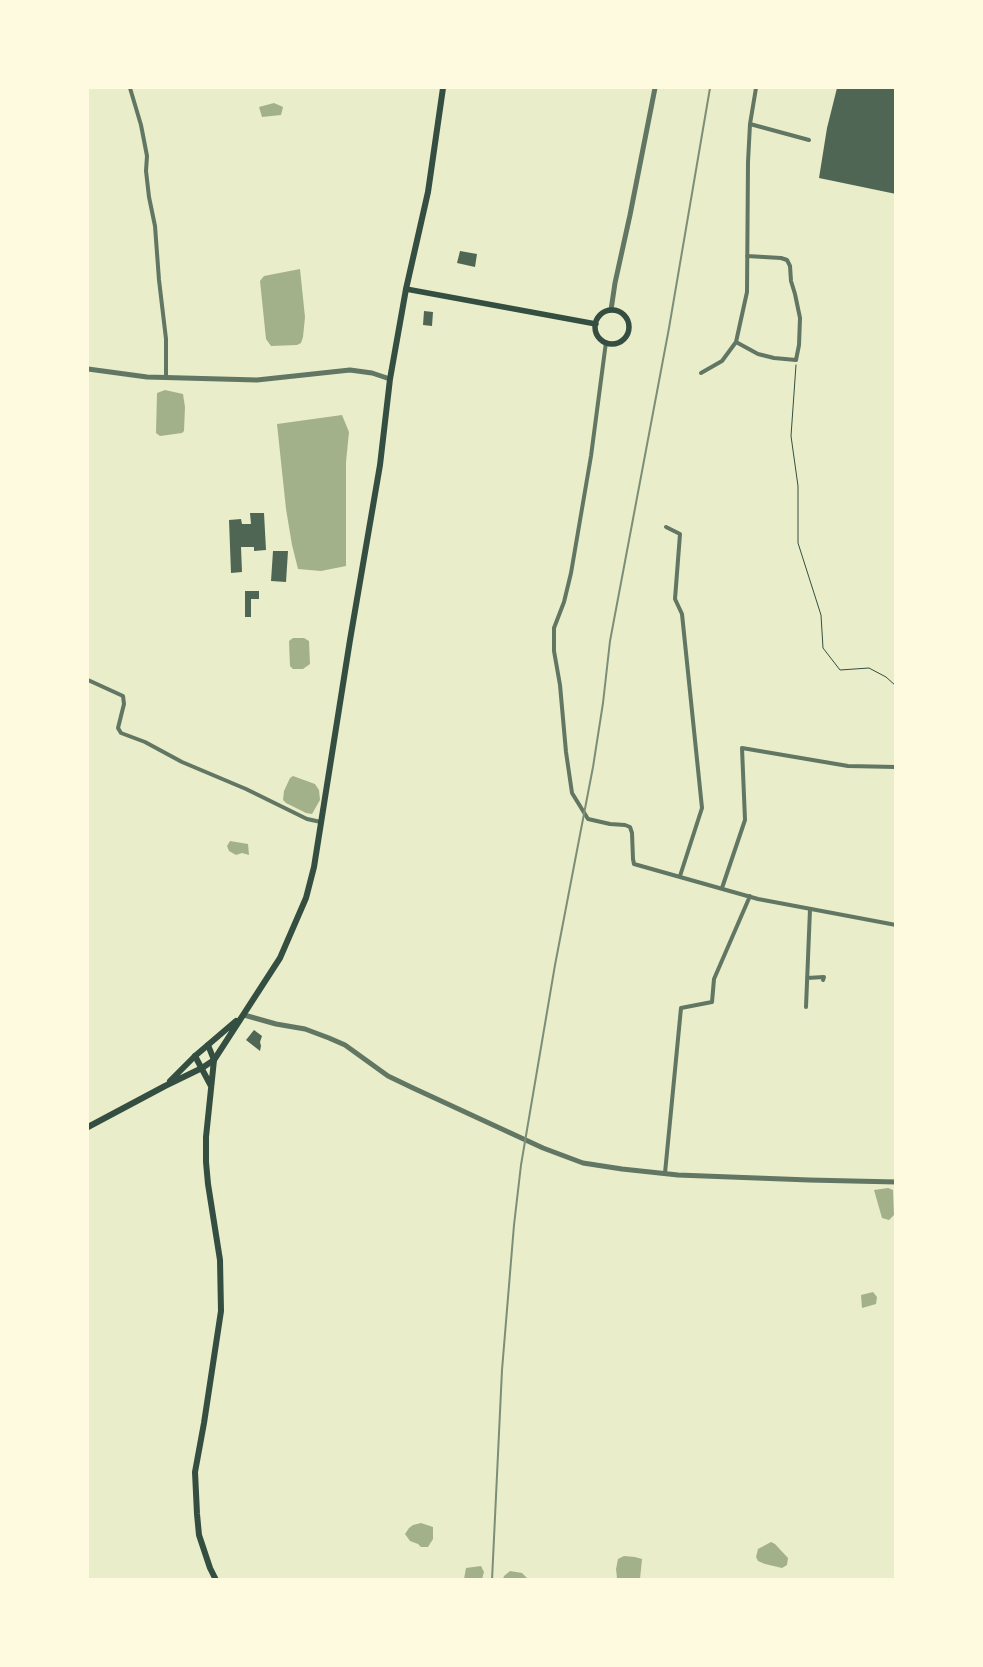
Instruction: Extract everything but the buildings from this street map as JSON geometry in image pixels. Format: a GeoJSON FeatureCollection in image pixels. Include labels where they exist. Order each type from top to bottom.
{"type":"FeatureCollection","features":[{"type":"Feature","properties":{"kind":"main road"},"geometry":{"type":"LineString","coordinates":[[88,1127],[214,1060],[280,958],[294,930],[306,898],[314,867],[348,650],[380,465],[390,379],[406,289],[428,192],[443,88]]}},
{"type":"Feature","properties":{"kind":"main road"},"geometry":{"type":"LineString","coordinates":[[406,289],[596,324]]}},
{"type":"Feature","properties":{"kind":"main road"},"geometry":{"type":"LineString","coordinates":[[611,310],[616,310],[625,316],[629,326],[626,337],[617,343],[606,342],[598,335],[596,324],[601,315],[611,310]]}},
{"type":"Feature","properties":{"kind":"main road"},"geometry":{"type":"LineString","coordinates":[[165,1086],[208,1045],[244,1015]]}},
{"type":"Feature","properties":{"kind":"main road"},"geometry":{"type":"LineString","coordinates":[[208,1045],[214,1060],[206,1136],[206,1162],[220,1260],[221,1311],[195,1472],[196,1514],[199,1535],[216,1580]]}},
{"type":"Feature","properties":{"kind":"main road"},"geometry":{"type":"LineString","coordinates":[[196,1056],[211,1087]]}},
{"type":"Feature","properties":{"kind":"street"},"geometry":{"type":"LineString","coordinates":[[130,88],[147,156],[146,171],[155,226],[159,280],[166,332],[166,376]]}},
{"type":"Feature","properties":{"kind":"street"},"geometry":{"type":"LineString","coordinates":[[611,310],[655,88]]}},
{"type":"Feature","properties":{"kind":"street"},"geometry":{"type":"LineString","coordinates":[[701,373],[722,362],[736,342],[747,292],[748,162],[750,124],[756,88]]}},
{"type":"Feature","properties":{"kind":"street"},"geometry":{"type":"LineString","coordinates":[[750,124],[809,140]]}},
{"type":"Feature","properties":{"kind":"street"},"geometry":{"type":"LineString","coordinates":[[736,342],[758,354],[796,360],[799,345],[800,318],[796,294],[791,281],[790,266],[787,260],[747,256]]}},
{"type":"Feature","properties":{"kind":"street"},"geometry":{"type":"LineString","coordinates":[[606,342],[591,456],[571,573],[564,602],[554,628],[554,651],[560,685],[572,793],[588,819],[630,827],[634,864],[750,896],[896,925]]}},
{"type":"Feature","properties":{"kind":"street"},"geometry":{"type":"LineString","coordinates":[[88,369],[147,377],[166,376],[257,380],[350,370],[372,373],[390,379]]}},
{"type":"Feature","properties":{"kind":"street"},"geometry":{"type":"LineString","coordinates":[[666,527],[680,534],[675,600],[682,614],[702,808],[680,876]]}},
{"type":"Feature","properties":{"kind":"street"},"geometry":{"type":"LineString","coordinates":[[88,680],[123,696],[124,704],[118,728],[121,732],[145,742],[182,762],[246,789],[306,819],[321,822]]}},
{"type":"Feature","properties":{"kind":"street"},"geometry":{"type":"LineString","coordinates":[[722,888],[745,820],[742,748],[848,766],[896,767]]}},
{"type":"Feature","properties":{"kind":"street"},"geometry":{"type":"LineString","coordinates":[[665,1173],[681,1008],[712,1002],[714,979],[750,896]]}},
{"type":"Feature","properties":{"kind":"street"},"geometry":{"type":"LineString","coordinates":[[806,1007],[810,909]]}},
{"type":"Feature","properties":{"kind":"street"},"geometry":{"type":"LineString","coordinates":[[807,978],[824,978],[823,980]]}},
{"type":"Feature","properties":{"kind":"street"},"geometry":{"type":"LineString","coordinates":[[244,1015],[276,1024],[305,1029],[345,1045],[388,1076],[567,1158],[600,1166],[665,1173],[896,1182]]}},
{"type":"Feature","properties":{"kind":"path"},"geometry":{"type":"LineString","coordinates":[[796,360],[791,436],[798,486],[798,543],[821,615],[823,648],[840,670],[869,668],[886,677],[896,686]]}},
{"type":"Feature","properties":{"kind":"shaded area"},"geometry":{"type":"Polygon","coordinates":[[[274,103],[283,107],[281,115],[262,117],[259,107],[274,103]]]}},
{"type":"Feature","properties":{"kind":"shaded area"},"geometry":{"type":"Polygon","coordinates":[[[300,269],[305,317],[301,343],[297,345],[271,346],[266,339],[260,281],[264,276],[300,269]]]}},
{"type":"Feature","properties":{"kind":"shaded area"},"geometry":{"type":"Polygon","coordinates":[[[165,390],[183,394],[185,407],[184,431],[182,433],[160,436],[156,433],[157,393],[165,390]]]}},
{"type":"Feature","properties":{"kind":"shaded area"},"geometry":{"type":"Polygon","coordinates":[[[342,415],[349,432],[346,462],[346,566],[321,571],[298,569],[286,509],[277,424],[342,415]]]}},
{"type":"Feature","properties":{"kind":"shaded area"},"geometry":{"type":"Polygon","coordinates":[[[293,638],[304,638],[309,641],[310,664],[303,669],[293,669],[290,666],[289,641],[293,638]]]}},
{"type":"Feature","properties":{"kind":"shaded area"},"geometry":{"type":"Polygon","coordinates":[[[293,776],[315,784],[319,790],[320,800],[312,814],[306,813],[283,800],[284,791],[290,778],[293,776]]]}},
{"type":"Feature","properties":{"kind":"shaded area"},"geometry":{"type":"Polygon","coordinates":[[[230,841],[248,844],[249,855],[242,853],[236,855],[229,851],[227,846],[230,841]]]}},
{"type":"Feature","properties":{"kind":"shaded area"},"geometry":{"type":"Polygon","coordinates":[[[888,1188],[893,1190],[894,1215],[889,1220],[882,1218],[874,1190],[888,1188]]]}},
{"type":"Feature","properties":{"kind":"shaded area"},"geometry":{"type":"Polygon","coordinates":[[[873,1292],[877,1297],[876,1304],[862,1308],[861,1295],[873,1292]]]}},
{"type":"Feature","properties":{"kind":"shaded area"},"geometry":{"type":"Polygon","coordinates":[[[421,1523],[433,1527],[433,1539],[428,1547],[421,1547],[410,1541],[405,1534],[413,1525],[421,1523]]]}},
{"type":"Feature","properties":{"kind":"shaded area"},"geometry":{"type":"Polygon","coordinates":[[[771,1542],[788,1558],[787,1565],[782,1568],[765,1564],[758,1561],[756,1557],[758,1549],[771,1542]]]}},
{"type":"Feature","properties":{"kind":"shaded area"},"geometry":{"type":"Polygon","coordinates":[[[624,1556],[642,1559],[640,1579],[617,1578],[618,1559],[624,1556]]]}},
{"type":"Feature","properties":{"kind":"shaded area"},"geometry":{"type":"Polygon","coordinates":[[[481,1566],[484,1572],[482,1579],[464,1579],[466,1568],[481,1566]]]}},
{"type":"Feature","properties":{"kind":"shaded area"},"geometry":{"type":"Polygon","coordinates":[[[510,1571],[522,1573],[528,1579],[503,1579],[510,1571]]]}},
{"type":"Feature","properties":{"kind":"railway"},"geometry":{"type":"LineString","coordinates":[[492,1580],[502,1370],[521,1165],[555,965],[593,767],[610,641],[669,328],[710,88]]}}]}
